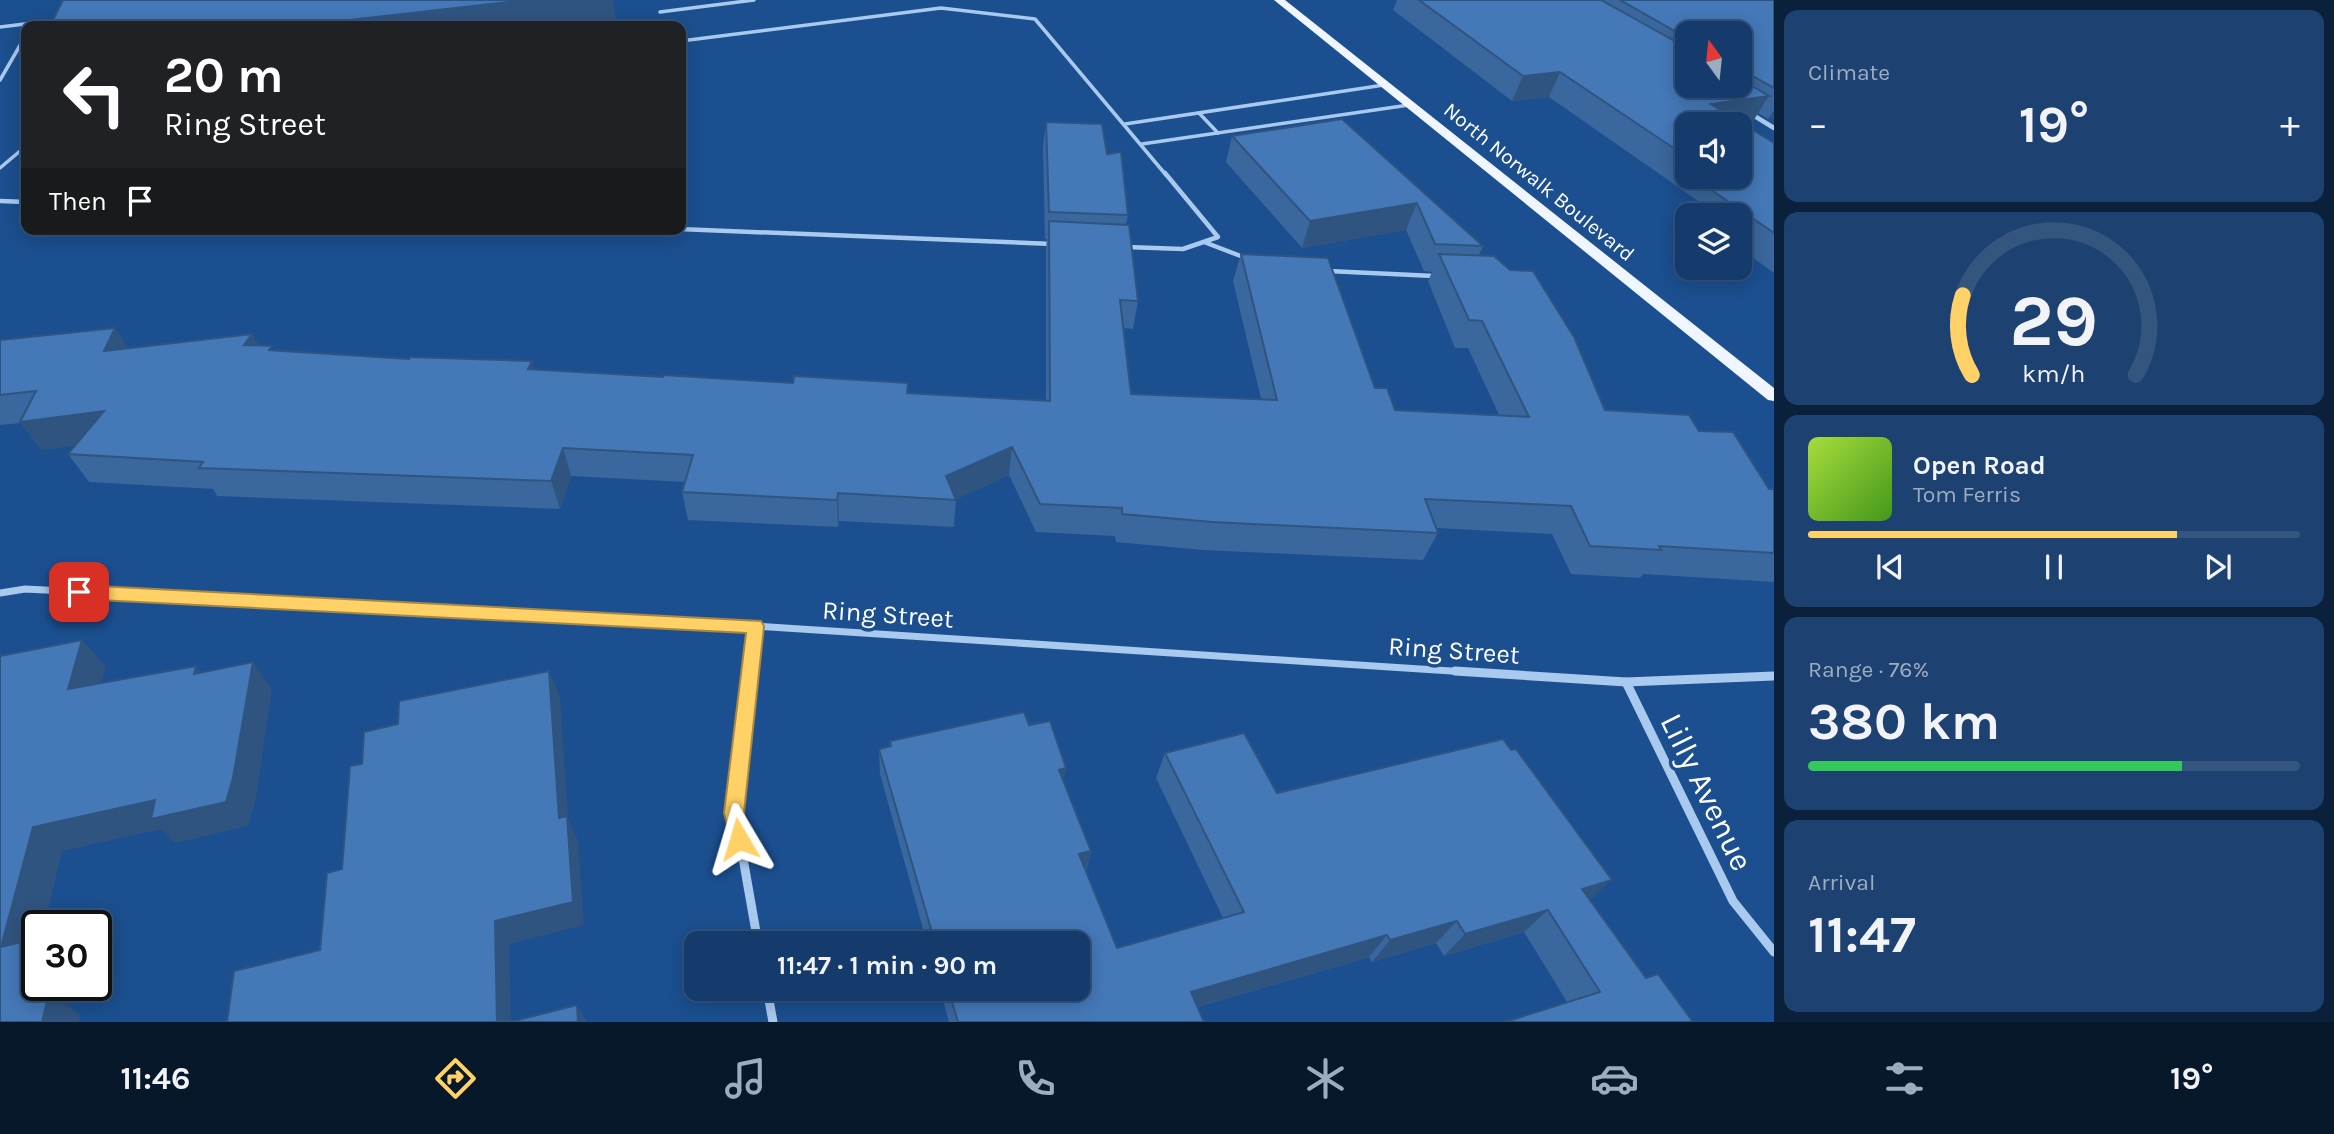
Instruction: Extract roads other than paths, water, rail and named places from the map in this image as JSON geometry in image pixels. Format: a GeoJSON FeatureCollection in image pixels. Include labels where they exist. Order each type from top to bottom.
{"type":"FeatureCollection","features":[{"type":"Feature","properties":{"kind":"main road","name":"North Norwalk Boulevard"},"geometry":{"type":"LineString","coordinates":[[1279,0],[1774,396]]}},
{"type":"Feature","properties":{"kind":"street"},"geometry":{"type":"LineString","coordinates":[[1738,107],[1774,128]]}},
{"type":"Feature","properties":{"kind":"street","name":"Ring Street"},"geometry":{"type":"LineString","coordinates":[[0,593],[25,589],[755,626],[1626,682],[1774,676]]}},
{"type":"Feature","properties":{"kind":"street"},"geometry":{"type":"LineString","coordinates":[[755,626],[734,813],[756,931]]}},
{"type":"Feature","properties":{"kind":"street","name":"Lilly Avenue"},"geometry":{"type":"LineString","coordinates":[[1626,682],[1732,901],[1774,952]]}},
{"type":"Feature","properties":{"kind":"street"},"geometry":{"type":"LineString","coordinates":[[769,1001],[773,1022]]}},
{"type":"Feature","properties":{"kind":"lane"},"geometry":{"type":"LineString","coordinates":[[660,12],[754,0]]}},
{"type":"Feature","properties":{"kind":"lane"},"geometry":{"type":"LineString","coordinates":[[686,40],[941,8],[1035,19],[1218,237],[1183,249],[1115,246]]}},
{"type":"Feature","properties":{"kind":"lane"},"geometry":{"type":"LineString","coordinates":[[0,27],[21,24]]}},
{"type":"Feature","properties":{"kind":"lane"},"geometry":{"type":"LineString","coordinates":[[0,80],[21,44]]}},
{"type":"Feature","properties":{"kind":"lane"},"geometry":{"type":"LineString","coordinates":[[1125,124],[1384,85]]}},
{"type":"Feature","properties":{"kind":"lane"},"geometry":{"type":"LineString","coordinates":[[1142,144],[1409,105]]}},
{"type":"Feature","properties":{"kind":"lane"},"geometry":{"type":"LineString","coordinates":[[1199,113],[1219,133]]}},
{"type":"Feature","properties":{"kind":"lane"},"geometry":{"type":"LineString","coordinates":[[0,168],[21,150]]}},
{"type":"Feature","properties":{"kind":"lane"},"geometry":{"type":"LineString","coordinates":[[0,201],[21,202]]}},
{"type":"Feature","properties":{"kind":"lane"},"geometry":{"type":"LineString","coordinates":[[686,229],[1060,244]]}},
{"type":"Feature","properties":{"kind":"lane"},"geometry":{"type":"LineString","coordinates":[[1204,242],[1251,259]]}},
{"type":"Feature","properties":{"kind":"lane"},"geometry":{"type":"LineString","coordinates":[[1326,271],[1444,276]]}}]}
